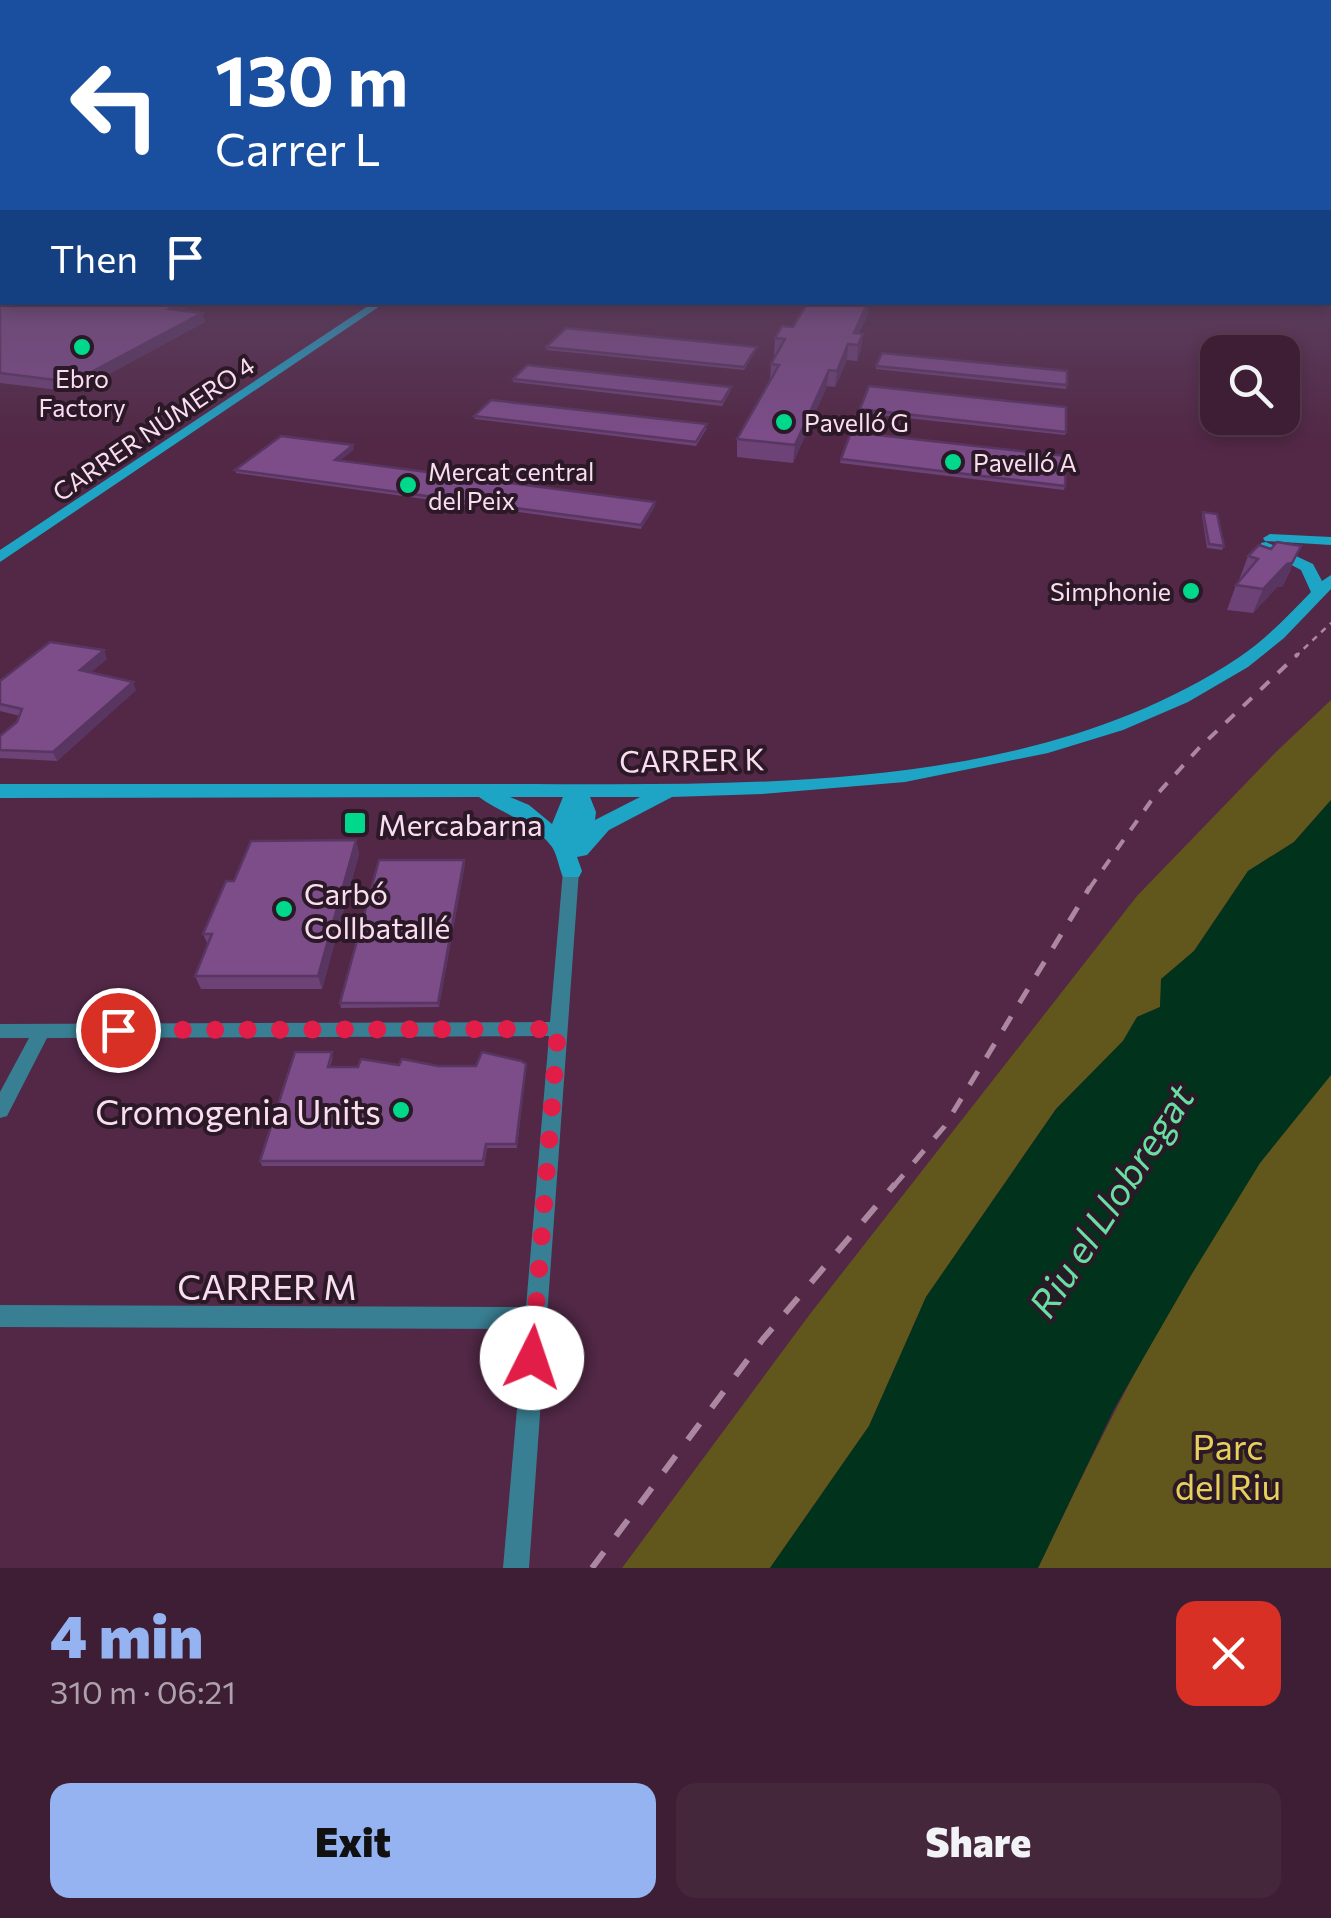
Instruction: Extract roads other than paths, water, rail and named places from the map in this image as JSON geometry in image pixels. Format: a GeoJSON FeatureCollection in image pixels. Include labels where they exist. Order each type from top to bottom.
{"type":"FeatureCollection","features":[{"type":"Feature","properties":{"kind":"main road","name":"CARRER NÚMERO 4"},"geometry":{"type":"LineString","coordinates":[[0,540],[359,305]]}},
{"type":"Feature","properties":{"kind":"main road","name":"CARRER NÚMERO 4"},"geometry":{"type":"LineString","coordinates":[[0,557],[377,305]]}},
{"type":"Feature","properties":{"kind":"main road"},"geometry":{"type":"LineString","coordinates":[[1323,592],[1308,567],[1268,542],[1331,541]]}},
{"type":"Feature","properties":{"kind":"main road","name":"CARRER K"},"geometry":{"type":"LineString","coordinates":[[0,792],[672,790],[791,787],[937,770],[1048,745],[1137,715],[1210,682],[1253,655],[1323,592]]}},
{"type":"Feature","properties":{"kind":"main road"},"geometry":{"type":"LineString","coordinates":[[571,871],[570,846],[586,812],[576,790]]}},
{"type":"Feature","properties":{"kind":"main road"},"geometry":{"type":"LineString","coordinates":[[570,846],[602,825],[672,790]]}},
{"type":"Feature","properties":{"kind":"main road"},"geometry":{"type":"LineString","coordinates":[[466,791],[500,798],[570,846]]}},
{"type":"Feature","properties":{"kind":"main road"},"geometry":{"type":"LineString","coordinates":[[0,804],[44,793]]}},
{"type":"Feature","properties":{"kind":"street"},"geometry":{"type":"LineString","coordinates":[[516,1568],[571,871]]}},
{"type":"Feature","properties":{"kind":"street"},"geometry":{"type":"LineString","coordinates":[[0,1031],[558,1029]]}},
{"type":"Feature","properties":{"kind":"street"},"geometry":{"type":"LineString","coordinates":[[0,1110],[42,1031]]}},
{"type":"Feature","properties":{"kind":"street","name":"CARRER M"},"geometry":{"type":"LineString","coordinates":[[0,1316],[534,1318]]}},
{"type":"Feature","properties":{"kind":"water","name":"Riu el Llobregat"},"geometry":{"type":"Polygon","coordinates":[[[1331,800],[1331,1075],[1260,1163],[1190,1277],[1114,1409],[1038,1568],[770,1568],[869,1426],[926,1297],[1056,1109],[1123,1041],[1137,1017],[1160,1007],[1161,979],[1194,951],[1248,871],[1294,842],[1331,800]]]}},
{"type":"Feature","properties":{"kind":"railway"},"geometry":{"type":"LineString","coordinates":[[1295,657],[1331,623]]}},
{"type":"Feature","properties":{"kind":"railway"},"geometry":{"type":"LineString","coordinates":[[1089,889],[1151,801],[1199,748],[1298,654]]}},
{"type":"Feature","properties":{"kind":"railway"},"geometry":{"type":"LineString","coordinates":[[893,1187],[944,1127],[1090,887]]}},
{"type":"Feature","properties":{"kind":"railway"},"geometry":{"type":"LineString","coordinates":[[592,1568],[763,1339],[895,1184]]}},
{"type":"Feature","properties":{"kind":"place","name":"Ebro Factory"},"geometry":{"type":"Point","coordinates":[82,347]}},
{"type":"Feature","properties":{"kind":"place","name":"Pavelló G"},"geometry":{"type":"Point","coordinates":[784,422]}},
{"type":"Feature","properties":{"kind":"place","name":"Pavelló A"},"geometry":{"type":"Point","coordinates":[953,462]}},
{"type":"Feature","properties":{"kind":"place","name":"Mercat central del Peix"},"geometry":{"type":"Point","coordinates":[408,485]}},
{"type":"Feature","properties":{"kind":"place","name":"Simphonie"},"geometry":{"type":"Point","coordinates":[1191,591]}},
{"type":"Feature","properties":{"kind":"place","name":"Mercabarna"},"geometry":{"type":"Point","coordinates":[355,823]}},
{"type":"Feature","properties":{"kind":"place","name":"Carbó Collbatallé"},"geometry":{"type":"Point","coordinates":[284,909]}},
{"type":"Feature","properties":{"kind":"place","name":"Cromogenia Units"},"geometry":{"type":"Point","coordinates":[401,1110]}},
{"type":"Feature","properties":{"kind":"park label","name":"Parc del Riu"},"geometry":{"type":"Point","coordinates":[1228,1465]}}]}
